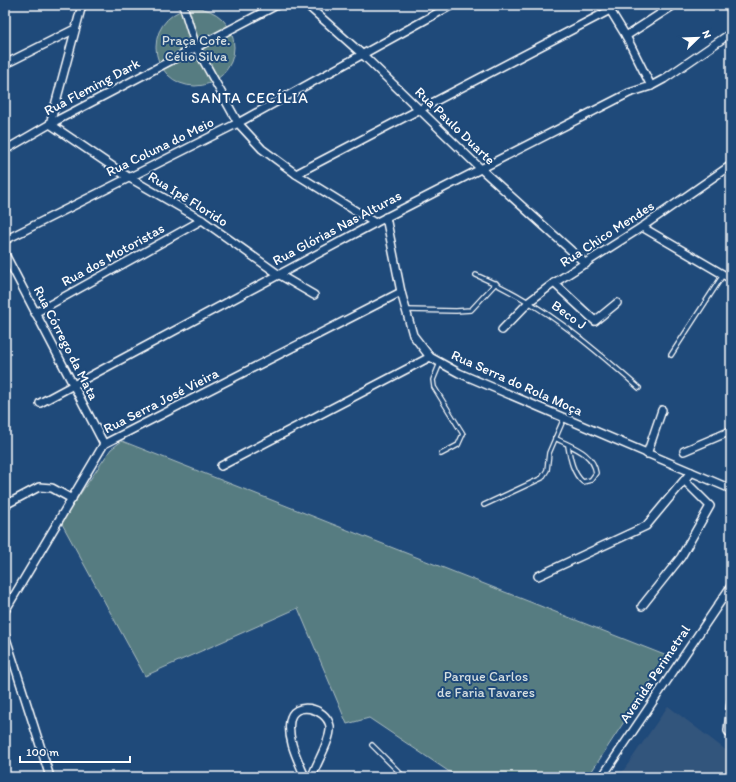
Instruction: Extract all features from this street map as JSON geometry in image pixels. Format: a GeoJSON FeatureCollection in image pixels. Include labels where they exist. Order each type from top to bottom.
{"type":"FeatureCollection","features":[{"type":"Feature","properties":{"kind":"street"},"geometry":{"type":"LineString","coordinates":[[50,124],[82,5]]}},
{"type":"Feature","properties":{"kind":"street"},"geometry":{"type":"LineString","coordinates":[[183,5],[196,47],[238,123],[262,149],[296,174],[375,223]]}},
{"type":"Feature","properties":{"kind":"street","name":"Rua Fleming Dark"},"geometry":{"type":"LineString","coordinates":[[5,150],[50,124],[277,5]]}},
{"type":"Feature","properties":{"kind":"street","name":"Rua Paulo Duarte"},"geometry":{"type":"LineString","coordinates":[[307,5],[362,54],[419,111],[481,169],[586,264]]}},
{"type":"Feature","properties":{"kind":"street","name":"Rua Coluna do Meio"},"geometry":{"type":"LineString","coordinates":[[5,240],[238,123],[452,5]]}},
{"type":"Feature","properties":{"kind":"street"},"geometry":{"type":"LineString","coordinates":[[626,36],[674,5]]}},
{"type":"Feature","properties":{"kind":"street"},"geometry":{"type":"LineString","coordinates":[[296,174],[419,111],[608,8],[626,36],[651,86]]}},
{"type":"Feature","properties":{"kind":"street"},"geometry":{"type":"LineString","coordinates":[[5,64],[75,29]]}},
{"type":"Feature","properties":{"kind":"street","name":"Rua Glórias Nas Alturas"},"geometry":{"type":"LineString","coordinates":[[40,403],[386,217],[629,93],[651,86],[731,33]]}},
{"type":"Feature","properties":{"kind":"street","name":"Rua Ipê Florido"},"geometry":{"type":"LineString","coordinates":[[50,124],[128,177],[202,220],[278,274],[314,295]]}},
{"type":"Feature","properties":{"kind":"street","name":"Rua Chico Mendes"},"geometry":{"type":"LineString","coordinates":[[502,330],[530,301],[554,283],[642,227],[731,165]]}},
{"type":"Feature","properties":{"kind":"street","name":"Rua Serra do Rola Moça"},"geometry":{"type":"LineString","coordinates":[[386,217],[413,335],[430,357],[459,373],[731,489]]}},
{"type":"Feature","properties":{"kind":"street","name":"Rua dos Motoristas"},"geometry":{"type":"LineString","coordinates":[[35,313],[202,220]]}},
{"type":"Feature","properties":{"kind":"street"},"geometry":{"type":"LineString","coordinates":[[642,227],[731,279]]}},
{"type":"Feature","properties":{"kind":"street","name":"Rua Córrego da Mata"},"geometry":{"type":"LineString","coordinates":[[5,254],[104,444]]}},
{"type":"Feature","properties":{"kind":"street"},"geometry":{"type":"LineString","coordinates":[[554,283],[595,321],[616,303]]}},
{"type":"Feature","properties":{"kind":"street","name":"Rua Serra José Vieira"},"geometry":{"type":"LineString","coordinates":[[5,611],[104,444],[402,292]]}},
{"type":"Feature","properties":{"kind":"street"},"geometry":{"type":"LineString","coordinates":[[221,466],[430,357]]}},
{"type":"Feature","properties":{"kind":"street"},"geometry":{"type":"LineString","coordinates":[[647,454],[662,410]]}},
{"type":"Feature","properties":{"kind":"street"},"geometry":{"type":"LineString","coordinates":[[684,451],[731,431]]}},
{"type":"Feature","properties":{"kind":"street"},"geometry":{"type":"LineString","coordinates":[[538,576],[646,526],[691,472]]}},
{"type":"Feature","properties":{"kind":"street"},"geometry":{"type":"LineString","coordinates":[[642,606],[681,557],[710,506],[685,481]]}},
{"type":"Feature","properties":{"kind":"street"},"geometry":{"type":"LineString","coordinates":[[6,504],[39,487],[52,488],[72,499]]}},
{"type":"Feature","properties":{"kind":"street","name":"Avenida Perimetral"},"geometry":{"type":"LineString","coordinates":[[602,777],[731,586]]}},
{"type":"Feature","properties":{"kind":"street"},"geometry":{"type":"LineString","coordinates":[[5,635],[50,777]]}},
{"type":"Feature","properties":{"kind":"street"},"geometry":{"type":"LineString","coordinates":[[731,702],[728,731],[731,735]]}},
{"type":"Feature","properties":{"kind":"street"},"geometry":{"type":"LineString","coordinates":[[305,777],[290,736],[290,720],[293,713],[303,709],[313,708],[321,712],[330,725],[328,740],[315,764],[312,777]]}},
{"type":"Feature","properties":{"kind":"lane","name":"Beco J"},"geometry":{"type":"LineString","coordinates":[[476,274],[530,301],[589,344],[639,388]]}},
{"type":"Feature","properties":{"kind":"lane"},"geometry":{"type":"LineString","coordinates":[[671,355],[723,274]]}},
{"type":"Feature","properties":{"kind":"lane"},"geometry":{"type":"LineString","coordinates":[[407,310],[471,310],[496,283]]}},
{"type":"Feature","properties":{"kind":"lane"},"geometry":{"type":"LineString","coordinates":[[440,363],[433,384],[462,434],[458,445],[441,454]]}},
{"type":"Feature","properties":{"kind":"lane"},"geometry":{"type":"LineString","coordinates":[[484,505],[542,478],[547,470],[549,453],[564,418]]}},
{"type":"Feature","properties":{"kind":"lane"},"geometry":{"type":"LineString","coordinates":[[555,438],[568,446],[580,450],[592,461],[596,473],[591,480],[583,482],[579,479],[572,462],[568,446]]}},
{"type":"Feature","properties":{"kind":"lane"},"geometry":{"type":"LineString","coordinates":[[372,745],[404,777]]}},
{"type":"Feature","properties":{"kind":"shaded area"},"geometry":{"type":"Polygon","coordinates":[[[668,706],[731,754],[731,777],[619,777],[668,706]]]}},
{"type":"Feature","properties":{"kind":"green space","name":"Praça Cofe. Célio Silva"},"geometry":{"type":"Polygon","coordinates":[[[195,8],[210,11],[223,19],[231,32],[234,47],[231,62],[223,75],[210,83],[195,86],[180,83],[167,75],[159,62],[156,47],[159,32],[167,19],[180,11],[195,8]]]}},
{"type":"Feature","properties":{"kind":"green space","name":"Parque Carlos de Faria Tavares"},"geometry":{"type":"Polygon","coordinates":[[[122,441],[667,656],[588,777],[457,777],[369,718],[347,724],[298,608],[145,676],[61,522],[111,449],[122,441]]]}},
{"type":"Feature","properties":{"kind":"district","name":"SANTA CECÍLIA"},"geometry":{"type":"Point","coordinates":[250,98]}}]}
